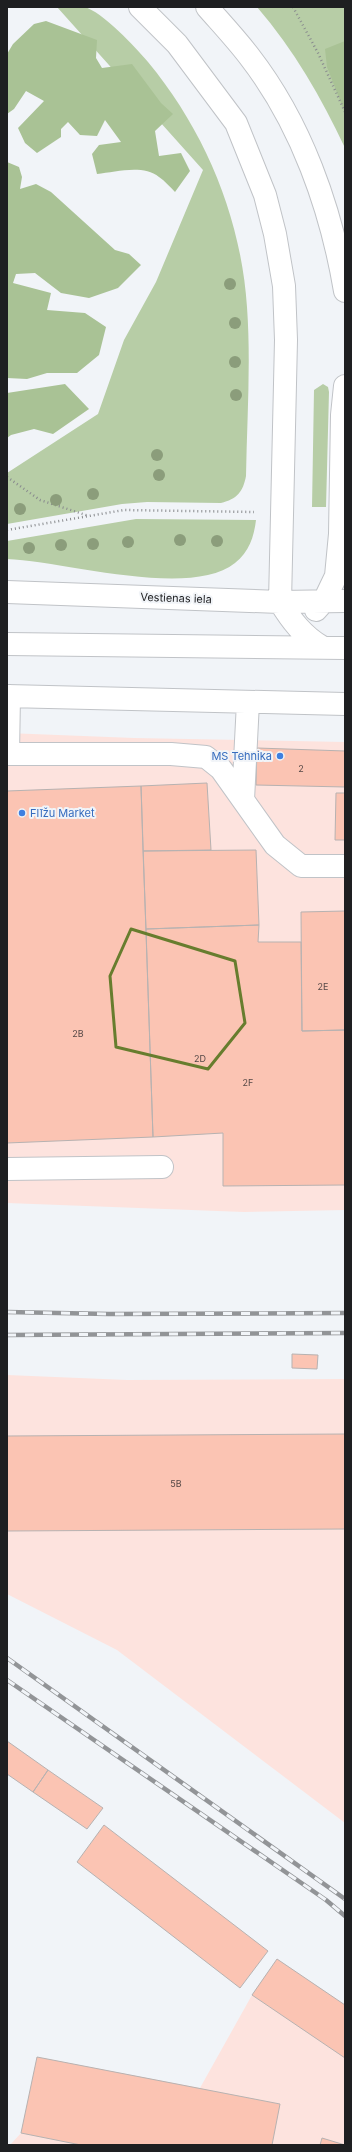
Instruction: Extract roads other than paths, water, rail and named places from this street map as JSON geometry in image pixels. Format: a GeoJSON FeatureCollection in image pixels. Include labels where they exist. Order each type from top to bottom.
{"type":"FeatureCollection","features":[{"type":"Feature","properties":{"kind":"main road"},"geometry":{"type":"LineString","coordinates":[[140,7],[177,44],[236,123],[265,195],[275,234],[284,292],[286,340],[280,602],[297,626],[309,639],[322,647]]}},
{"type":"Feature","properties":{"kind":"main road"},"geometry":{"type":"LineString","coordinates":[[207,7],[249,56],[278,99],[298,139],[321,192],[338,252],[345,291]]}},
{"type":"Feature","properties":{"kind":"main road"},"geometry":{"type":"LineString","coordinates":[[250,648],[278,638],[334,601],[338,557],[342,415],[345,386]]}},
{"type":"Feature","properties":{"kind":"main road","name":"Vestienas iela"},"geometry":{"type":"LineString","coordinates":[[7,592],[280,602],[334,601]]}},
{"type":"Feature","properties":{"kind":"main road"},"geometry":{"type":"LineString","coordinates":[[7,644],[345,648]]}},
{"type":"Feature","properties":{"kind":"main road"},"geometry":{"type":"LineString","coordinates":[[345,704],[8,696],[7,754],[171,754],[206,757],[221,769],[275,845],[301,866],[345,866]]}},
{"type":"Feature","properties":{"kind":"main road"},"geometry":{"type":"LineString","coordinates":[[243,800],[248,702]]}},
{"type":"Feature","properties":{"kind":"main road"},"geometry":{"type":"LineString","coordinates":[[7,1170],[162,1167]]}},
{"type":"Feature","properties":{"kind":"railway"},"geometry":{"type":"LineString","coordinates":[[7,1312],[109,1314],[345,1313]]}},
{"type":"Feature","properties":{"kind":"railway"},"geometry":{"type":"LineString","coordinates":[[7,1335],[345,1333]]}},
{"type":"Feature","properties":{"kind":"railway"},"geometry":{"type":"LineString","coordinates":[[7,1658],[345,1899]]}},
{"type":"Feature","properties":{"kind":"railway"},"geometry":{"type":"LineString","coordinates":[[7,1680],[326,1900],[345,1916]]}},
{"type":"Feature","properties":{"kind":"place","name":"MS Tehnika"},"geometry":{"type":"Point","coordinates":[280,756]}},
{"type":"Feature","properties":{"kind":"place","name":"Flīžu Market"},"geometry":{"type":"Point","coordinates":[22,813]}}]}
